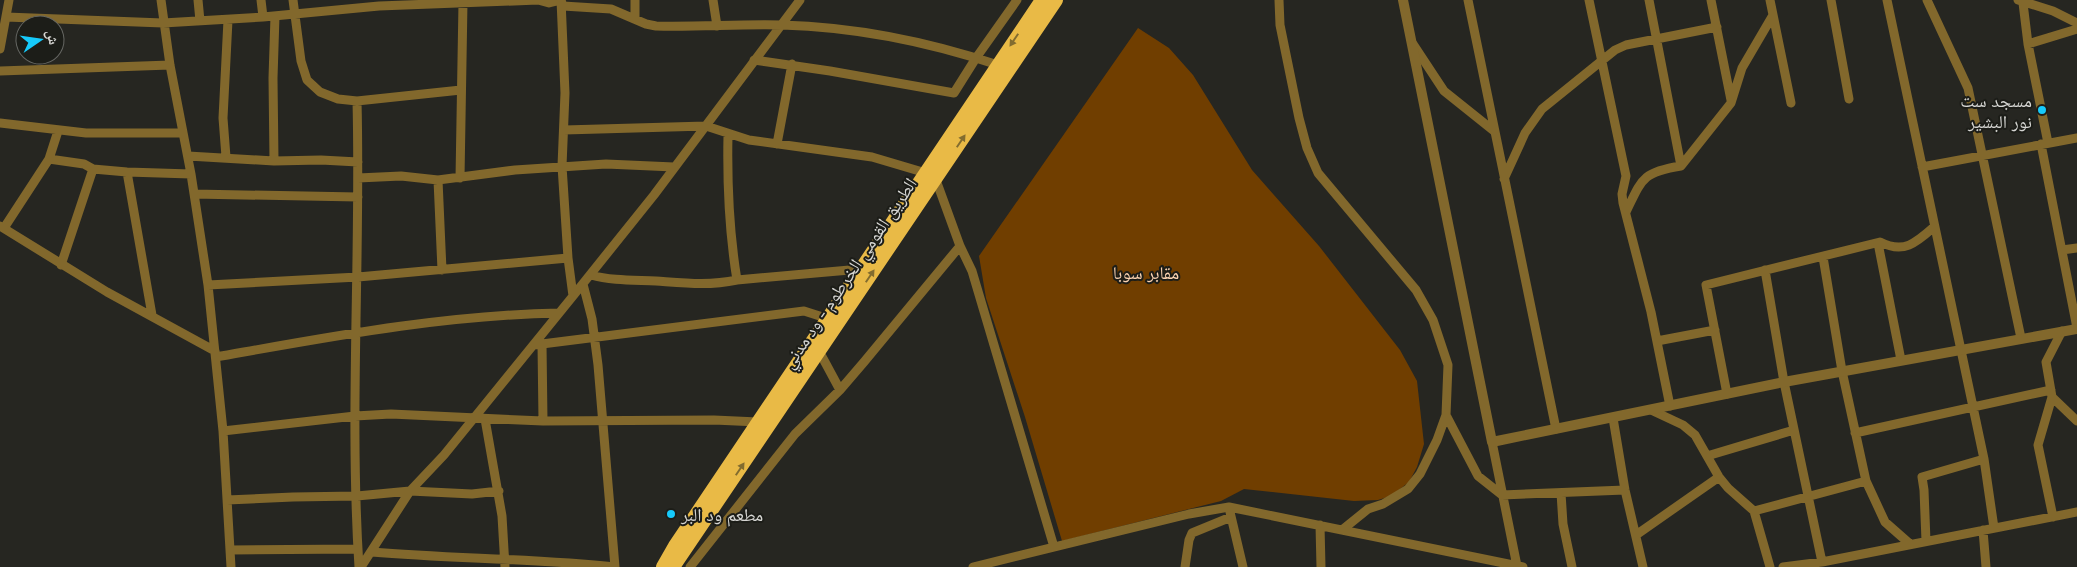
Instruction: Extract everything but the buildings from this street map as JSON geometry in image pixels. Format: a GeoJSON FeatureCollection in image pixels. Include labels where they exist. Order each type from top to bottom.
{"type":"FeatureCollection","features":[{"type":"Feature","properties":{"kind":"highway"},"geometry":{"type":"LineString","coordinates":[[669,566],[758,422],[829,319],[860,269],[931,176],[998,65],[1042,0]]}},
{"type":"Feature","properties":{"kind":"highway","name":"الطريق القومي الخرطوم - ود مدني"},"geometry":{"type":"LineString","coordinates":[[669,566],[819,351],[931,176],[1056,0]]}},
{"type":"Feature","properties":{"kind":"street"},"geometry":{"type":"LineString","coordinates":[[0,49],[9,0]]}},
{"type":"Feature","properties":{"kind":"street"},"geometry":{"type":"LineString","coordinates":[[160,0],[170,66],[188,156],[208,285],[223,431],[231,567]]}},
{"type":"Feature","properties":{"kind":"street"},"geometry":{"type":"LineString","coordinates":[[198,0],[200,21]]}},
{"type":"Feature","properties":{"kind":"street"},"geometry":{"type":"LineString","coordinates":[[261,0],[263,17]]}},
{"type":"Feature","properties":{"kind":"street"},"geometry":{"type":"LineString","coordinates":[[293,0],[301,61],[307,80],[320,92],[338,100],[357,101],[462,90]]}},
{"type":"Feature","properties":{"kind":"street"},"geometry":{"type":"LineString","coordinates":[[6,17],[163,23],[275,16],[347,4],[538,0],[549,3],[561,0]]}},
{"type":"Feature","properties":{"kind":"street"},"geometry":{"type":"LineString","coordinates":[[561,0],[563,6],[611,10],[656,26],[781,25],[866,34],[976,58],[998,65]]}},
{"type":"Feature","properties":{"kind":"street"},"geometry":{"type":"LineString","coordinates":[[561,0],[564,130],[562,166],[568,258],[573,296]]}},
{"type":"Feature","properties":{"kind":"street"},"geometry":{"type":"LineString","coordinates":[[634,0],[635,19]]}},
{"type":"Feature","properties":{"kind":"street"},"geometry":{"type":"LineString","coordinates":[[713,0],[717,26]]}},
{"type":"Feature","properties":{"kind":"street"},"geometry":{"type":"LineString","coordinates":[[360,567],[372,552],[410,491],[538,344],[559,313],[706,126],[800,0]]}},
{"type":"Feature","properties":{"kind":"street"},"geometry":{"type":"LineString","coordinates":[[754,60],[792,64],[954,93],[1015,0]]}},
{"type":"Feature","properties":{"kind":"street"},"geometry":{"type":"LineString","coordinates":[[1279,0],[1280,25],[1307,148],[1318,173],[1416,290],[1433,320],[1448,365],[1446,415],[1437,440],[1420,474],[1408,489],[1383,504],[1368,509],[1342,530]]}},
{"type":"Feature","properties":{"kind":"street"},"geometry":{"type":"LineString","coordinates":[[1403,0],[1517,566]]}},
{"type":"Feature","properties":{"kind":"street"},"geometry":{"type":"LineString","coordinates":[[1468,0],[1556,429]]}},
{"type":"Feature","properties":{"kind":"street"},"geometry":{"type":"LineString","coordinates":[[1589,0],[1626,176],[1622,194],[1657,341],[1670,406]]}},
{"type":"Feature","properties":{"kind":"street"},"geometry":{"type":"LineString","coordinates":[[1649,0],[1681,166]]}},
{"type":"Feature","properties":{"kind":"street"},"geometry":{"type":"LineString","coordinates":[[1711,0],[1731,103]]}},
{"type":"Feature","properties":{"kind":"street"},"geometry":{"type":"LineString","coordinates":[[1770,0],[1791,103]]}},
{"type":"Feature","properties":{"kind":"street"},"geometry":{"type":"LineString","coordinates":[[1831,0],[1849,99]]}},
{"type":"Feature","properties":{"kind":"street"},"geometry":{"type":"LineString","coordinates":[[1887,0],[1984,459],[1994,528]]}},
{"type":"Feature","properties":{"kind":"street"},"geometry":{"type":"LineString","coordinates":[[1927,0],[1968,88],[2021,338]]}},
{"type":"Feature","properties":{"kind":"street"},"geometry":{"type":"LineString","coordinates":[[1492,442],[1784,382],[2077,328],[2020,1],[2053,11],[2077,23]]}},
{"type":"Feature","properties":{"kind":"street"},"geometry":{"type":"LineString","coordinates":[[460,178],[463,2]]}},
{"type":"Feature","properties":{"kind":"street"},"geometry":{"type":"LineString","coordinates":[[1626,212],[1642,179],[1659,169],[1681,166],[1725,113],[1731,103],[1742,68],[1773,15]]}},
{"type":"Feature","properties":{"kind":"street"},"geometry":{"type":"LineString","coordinates":[[274,161],[273,78],[275,16]]}},
{"type":"Feature","properties":{"kind":"street"},"geometry":{"type":"LineString","coordinates":[[226,157],[223,102],[228,20]]}},
{"type":"Feature","properties":{"kind":"street"},"geometry":{"type":"LineString","coordinates":[[1504,179],[1525,133],[1542,109],[1615,50],[1626,45],[1717,27]]}},
{"type":"Feature","properties":{"kind":"street"},"geometry":{"type":"LineString","coordinates":[[2028,44],[2077,29]]}},
{"type":"Feature","properties":{"kind":"street"},"geometry":{"type":"LineString","coordinates":[[1411,39],[1444,90],[1494,131]]}},
{"type":"Feature","properties":{"kind":"street"},"geometry":{"type":"LineString","coordinates":[[777,144],[792,64]]}},
{"type":"Feature","properties":{"kind":"street"},"geometry":{"type":"LineString","coordinates":[[0,71],[170,66]]}},
{"type":"Feature","properties":{"kind":"street"},"geometry":{"type":"LineString","coordinates":[[357,101],[358,277],[355,416],[360,567]]}},
{"type":"Feature","properties":{"kind":"street"},"geometry":{"type":"LineString","coordinates":[[0,123],[86,133],[183,133]]}},
{"type":"Feature","properties":{"kind":"street"},"geometry":{"type":"LineString","coordinates":[[564,130],[706,126],[728,135],[872,157],[931,176],[972,271],[1054,547]]}},
{"type":"Feature","properties":{"kind":"street"},"geometry":{"type":"LineString","coordinates":[[58,131],[50,159],[2,227],[61,265],[152,315],[215,354],[356,332],[520,314],[559,313]]}},
{"type":"Feature","properties":{"kind":"street"},"geometry":{"type":"LineString","coordinates":[[728,135],[727,193],[730,238],[737,280]]}},
{"type":"Feature","properties":{"kind":"street"},"geometry":{"type":"LineString","coordinates":[[1922,167],[2077,138]]}},
{"type":"Feature","properties":{"kind":"street"},"geometry":{"type":"LineString","coordinates":[[188,156],[274,161],[321,160],[358,162]]}},
{"type":"Feature","properties":{"kind":"street"},"geometry":{"type":"LineString","coordinates":[[50,159],[84,164],[93,168],[127,172],[191,174]]}},
{"type":"Feature","properties":{"kind":"street"},"geometry":{"type":"LineString","coordinates":[[358,178],[401,176],[438,180],[562,166],[606,164],[674,167]]}},
{"type":"Feature","properties":{"kind":"street"},"geometry":{"type":"LineString","coordinates":[[61,265],[93,168]]}},
{"type":"Feature","properties":{"kind":"street"},"geometry":{"type":"LineString","coordinates":[[127,172],[152,315]]}},
{"type":"Feature","properties":{"kind":"street"},"geometry":{"type":"LineString","coordinates":[[438,180],[442,270]]}},
{"type":"Feature","properties":{"kind":"street"},"geometry":{"type":"LineString","coordinates":[[194,194],[358,197]]}},
{"type":"Feature","properties":{"kind":"street"},"geometry":{"type":"LineString","coordinates":[[1727,394],[1706,285],[1880,242],[1896,247],[1910,245],[1934,227]]}},
{"type":"Feature","properties":{"kind":"street"},"geometry":{"type":"LineString","coordinates":[[1878,243],[1901,360]]}},
{"type":"Feature","properties":{"kind":"street"},"geometry":{"type":"LineString","coordinates":[[690,567],[795,434],[840,390],[960,246]]}},
{"type":"Feature","properties":{"kind":"street"},"geometry":{"type":"LineString","coordinates":[[2062,250],[2077,248]]}},
{"type":"Feature","properties":{"kind":"street"},"geometry":{"type":"LineString","coordinates":[[1823,257],[1842,371],[1866,481],[1885,522],[1910,544]]}},
{"type":"Feature","properties":{"kind":"street"},"geometry":{"type":"LineString","coordinates":[[208,285],[358,277],[568,258]]}},
{"type":"Feature","properties":{"kind":"street"},"geometry":{"type":"LineString","coordinates":[[590,275],[608,280],[717,284],[737,280],[860,269]]}},
{"type":"Feature","properties":{"kind":"street"},"geometry":{"type":"LineString","coordinates":[[1765,270],[1784,382],[1822,562]]}},
{"type":"Feature","properties":{"kind":"street"},"geometry":{"type":"LineString","coordinates":[[372,552],[505,564],[586,564],[615,567],[604,422],[594,336],[583,284]]}},
{"type":"Feature","properties":{"kind":"street"},"geometry":{"type":"LineString","coordinates":[[538,344],[804,311],[829,319]]}},
{"type":"Feature","properties":{"kind":"street"},"geometry":{"type":"LineString","coordinates":[[1657,341],[1715,330]]}},
{"type":"Feature","properties":{"kind":"street"},"geometry":{"type":"LineString","coordinates":[[2052,517],[2038,449],[2052,393],[2046,362],[2062,331]]}},
{"type":"Feature","properties":{"kind":"street"},"geometry":{"type":"LineString","coordinates":[[538,344],[542,421]]}},
{"type":"Feature","properties":{"kind":"street"},"geometry":{"type":"LineString","coordinates":[[819,351],[840,390]]}},
{"type":"Feature","properties":{"kind":"street"},"geometry":{"type":"LineString","coordinates":[[1855,433],[2052,393]]}},
{"type":"Feature","properties":{"kind":"street"},"geometry":{"type":"LineString","coordinates":[[2052,393],[2077,421]]}},
{"type":"Feature","properties":{"kind":"street"},"geometry":{"type":"LineString","coordinates":[[1651,410],[1683,425],[1695,435],[1719,477],[1728,488],[1754,511],[1770,567]]}},
{"type":"Feature","properties":{"kind":"street"},"geometry":{"type":"LineString","coordinates":[[223,431],[355,416],[401,414],[542,421],[714,420],[758,422]]}},
{"type":"Feature","properties":{"kind":"street"},"geometry":{"type":"LineString","coordinates":[[1446,415],[1478,476],[1502,495],[1625,490]]}},
{"type":"Feature","properties":{"kind":"street"},"geometry":{"type":"LineString","coordinates":[[1613,418],[1625,490],[1644,567]]}},
{"type":"Feature","properties":{"kind":"street"},"geometry":{"type":"LineString","coordinates":[[485,419],[498,491],[505,564]]}},
{"type":"Feature","properties":{"kind":"street"},"geometry":{"type":"LineString","coordinates":[[1707,456],[1794,430]]}},
{"type":"Feature","properties":{"kind":"street"},"geometry":{"type":"LineString","coordinates":[[1926,541],[1922,477],[1984,459]]}},
{"type":"Feature","properties":{"kind":"street"},"geometry":{"type":"LineString","coordinates":[[1636,536],[1719,477]]}},
{"type":"Feature","properties":{"kind":"street"},"geometry":{"type":"LineString","coordinates":[[1754,511],[1866,481]]}},
{"type":"Feature","properties":{"kind":"street"},"geometry":{"type":"LineString","coordinates":[[227,500],[357,496],[410,491],[472,494],[498,491]]}},
{"type":"Feature","properties":{"kind":"street"},"geometry":{"type":"LineString","coordinates":[[1561,493],[1563,524],[1572,567]]}},
{"type":"Feature","properties":{"kind":"street"},"geometry":{"type":"LineString","coordinates":[[1229,507],[1242,567]]}},
{"type":"Feature","properties":{"kind":"street"},"geometry":{"type":"LineString","coordinates":[[973,567],[1188,514],[1229,507],[1320,525],[1492,564],[1523,567]]}},
{"type":"Feature","properties":{"kind":"street"},"geometry":{"type":"LineString","coordinates":[[1783,567],[1802,566],[2077,512]]}},
{"type":"Feature","properties":{"kind":"street"},"geometry":{"type":"LineString","coordinates":[[1185,567],[1189,540],[1192,533],[1231,517]]}},
{"type":"Feature","properties":{"kind":"street"},"geometry":{"type":"LineString","coordinates":[[1320,525],[1321,567]]}},
{"type":"Feature","properties":{"kind":"street"},"geometry":{"type":"LineString","coordinates":[[1983,530],[1986,567]]}},
{"type":"Feature","properties":{"kind":"street"},"geometry":{"type":"LineString","coordinates":[[230,550],[358,549]]}},
{"type":"Feature","properties":{"kind":"green space","name":"مقابر سوبا"},"geometry":{"type":"Polygon","coordinates":[[[1138,28],[1169,48],[1193,75],[1252,170],[1319,246],[1400,350],[1417,381],[1424,444],[1417,467],[1409,482],[1391,496],[1378,500],[1354,501],[1244,489],[1221,501],[1062,541],[1025,417],[986,298],[979,256],[1138,28]]]}},
{"type":"Feature","properties":{"kind":"place","name":"مسجد ست نور البشير"},"geometry":{"type":"Point","coordinates":[2042,110]}},
{"type":"Feature","properties":{"kind":"place","name":"مطعم ود البر"},"geometry":{"type":"Point","coordinates":[671,514]}}]}
